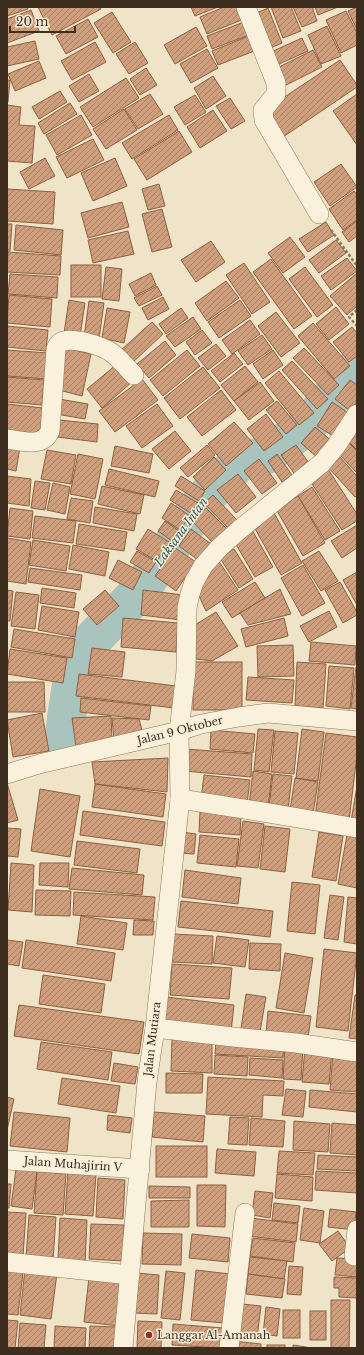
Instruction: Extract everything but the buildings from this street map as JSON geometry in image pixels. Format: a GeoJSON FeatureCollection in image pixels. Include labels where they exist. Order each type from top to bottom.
{"type":"FeatureCollection","features":[{"type":"Feature","properties":{"kind":"street"},"geometry":{"type":"LineString","coordinates":[[246,7],[276,83],[276,94],[263,110],[264,120],[318,214]]}},
{"type":"Feature","properties":{"kind":"street"},"geometry":{"type":"LineString","coordinates":[[7,439],[37,442],[48,437],[50,431],[56,349],[58,344],[62,341],[78,341],[104,348],[112,353],[134,375]]}},
{"type":"Feature","properties":{"kind":"street","name":"Jalan Mutiara"},"geometry":{"type":"LineString","coordinates":[[123,1348],[147,1082],[180,800],[179,731],[186,670],[187,608],[190,594],[194,582],[203,566],[219,548],[322,463],[336,446],[357,414]]}},
{"type":"Feature","properties":{"kind":"street","name":"Jalan 9 Oktober"},"geometry":{"type":"LineString","coordinates":[[7,774],[39,764],[179,731],[201,724],[239,717],[268,713],[357,721]]}},
{"type":"Feature","properties":{"kind":"street"},"geometry":{"type":"LineString","coordinates":[[180,800],[357,828]]}},
{"type":"Feature","properties":{"kind":"street"},"geometry":{"type":"LineString","coordinates":[[154,1028],[296,1043],[357,1052]]}},
{"type":"Feature","properties":{"kind":"street","name":"Jalan Muhajirin V"},"geometry":{"type":"LineString","coordinates":[[7,1160],[140,1169]]}},
{"type":"Feature","properties":{"kind":"street"},"geometry":{"type":"LineString","coordinates":[[229,1348],[245,1212]]}},
{"type":"Feature","properties":{"kind":"street"},"geometry":{"type":"LineString","coordinates":[[354,1256],[357,1230]]}},
{"type":"Feature","properties":{"kind":"street"},"geometry":{"type":"LineString","coordinates":[[7,1262],[130,1275]]}},
{"type":"Feature","properties":{"kind":"path"},"geometry":{"type":"LineString","coordinates":[[318,214],[357,266]]}},
{"type":"Feature","properties":{"kind":"path"},"geometry":{"type":"LineString","coordinates":[[357,310],[349,317],[357,326]]}},
{"type":"Feature","properties":{"kind":"waterway","name":"Laksana Intan"},"geometry":{"type":"LineString","coordinates":[[64,740],[74,669],[89,643],[139,592],[204,499],[239,462],[266,455],[306,427],[357,367]]}},
{"type":"Feature","properties":{"kind":"place","name":"Langgar Al-Amanah"},"geometry":{"type":"Point","coordinates":[149,1335]}}]}
